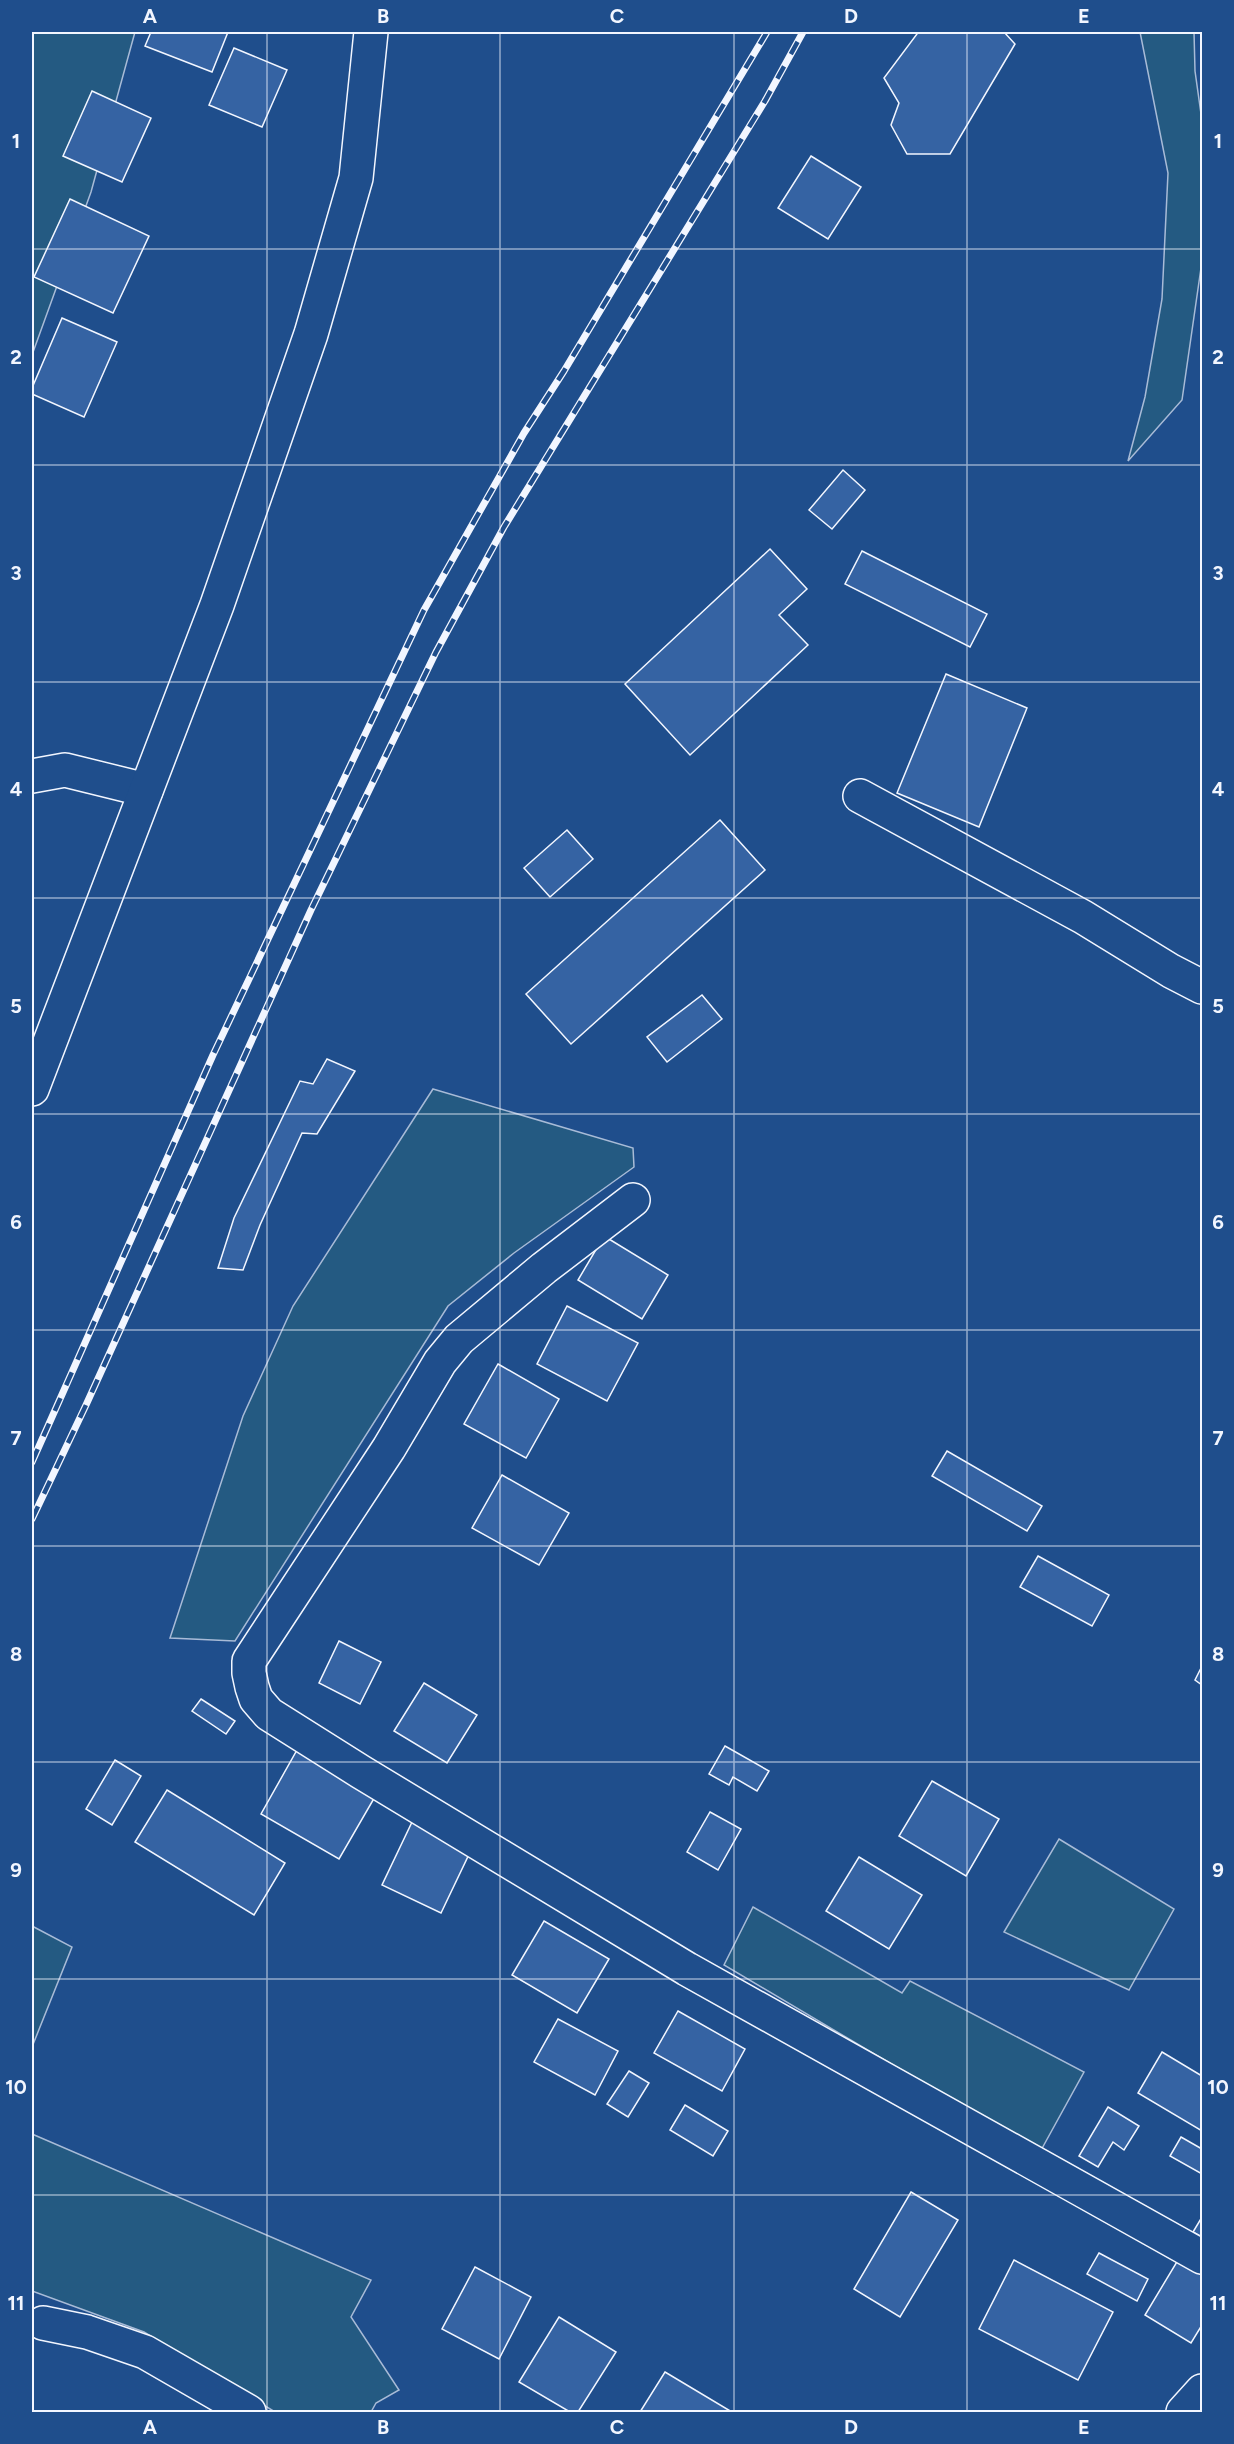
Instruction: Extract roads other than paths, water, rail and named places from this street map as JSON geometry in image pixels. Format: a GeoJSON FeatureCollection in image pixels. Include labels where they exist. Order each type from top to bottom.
{"type":"FeatureCollection","features":[{"type":"Feature","properties":{"kind":"street"},"geometry":{"type":"LineString","coordinates":[[32,1089],[217,605],[311,334],[356,178],[371,32]]}},
{"type":"Feature","properties":{"kind":"street"},"geometry":{"type":"LineString","coordinates":[[32,776],[65,770],[146,790]]}},
{"type":"Feature","properties":{"kind":"street"},"geometry":{"type":"LineString","coordinates":[[860,795],[1083,917],[1171,971],[1203,987]]}},
{"type":"Feature","properties":{"kind":"street"},"geometry":{"type":"LineString","coordinates":[[633,1200],[544,1268],[459,1338],[440,1362],[389,1448],[249,1661],[249,1673],[256,1699],[269,1714],[361,1772],[677,1962],[1203,2256]]}},
{"type":"Feature","properties":{"kind":"street"},"geometry":{"type":"LineString","coordinates":[[43,2323],[87,2332],[145,2352],[249,2412]]}},
{"type":"Feature","properties":{"kind":"street"},"geometry":{"type":"LineString","coordinates":[[1183,2412],[1203,2391]]}},
{"type":"Feature","properties":{"kind":"railway"},"geometry":{"type":"LineString","coordinates":[[32,1462],[213,1055],[424,610],[524,433],[564,371],[767,32]]}},
{"type":"Feature","properties":{"kind":"railway"},"geometry":{"type":"LineString","coordinates":[[32,1519],[311,910],[436,652],[504,527],[765,101],[803,32]]}}]}
